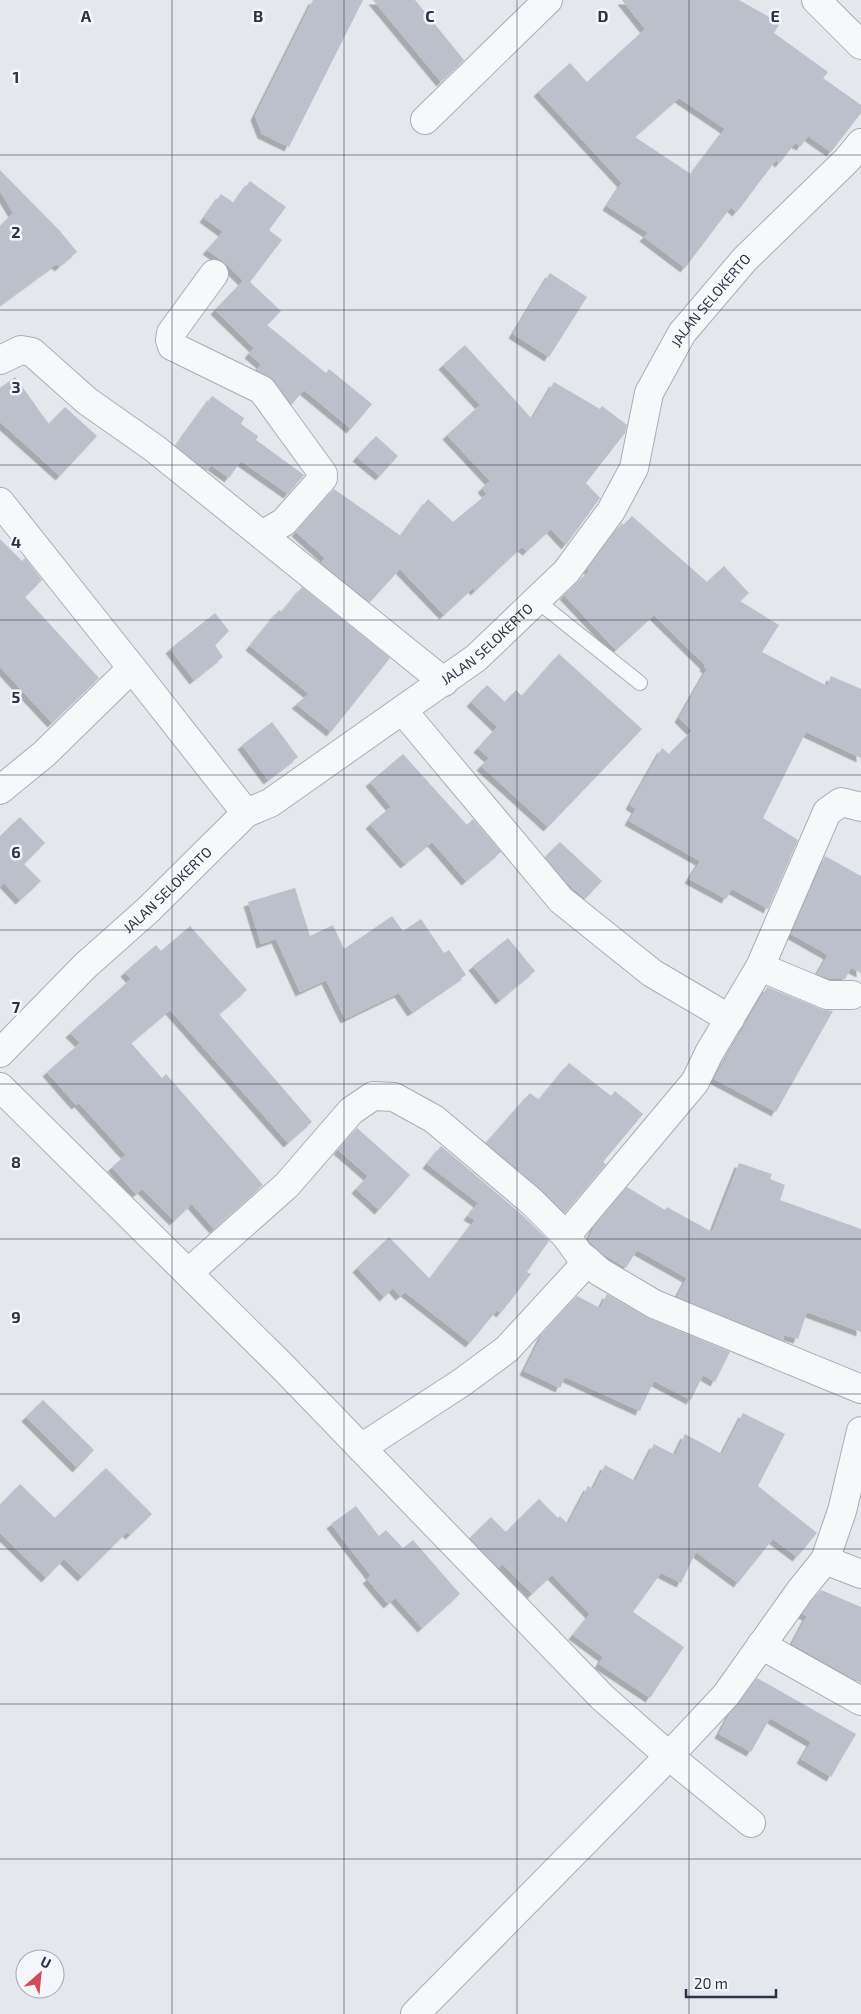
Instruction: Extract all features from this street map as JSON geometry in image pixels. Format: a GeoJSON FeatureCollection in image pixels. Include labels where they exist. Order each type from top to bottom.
{"type":"FeatureCollection","features":[{"type":"Feature","properties":{"kind":"street"},"geometry":{"type":"LineString","coordinates":[[425,120],[548,0]]}},
{"type":"Feature","properties":{"kind":"street"},"geometry":{"type":"LineString","coordinates":[[816,0],[861,45]]}},
{"type":"Feature","properties":{"kind":"street","name":"JALAN SELOKERTO"},"geometry":{"type":"LineString","coordinates":[[0,1052],[85,966],[148,910],[246,812],[270,803],[476,658],[566,572],[611,511],[634,468],[649,393],[682,333],[746,259],[847,160],[861,143]]}},
{"type":"Feature","properties":{"kind":"street"},"geometry":{"type":"LineString","coordinates":[[214,274],[171,333],[170,340],[172,346],[262,390],[323,474],[323,478],[284,522],[262,535]]}},
{"type":"Feature","properties":{"kind":"street"},"geometry":{"type":"LineString","coordinates":[[0,360],[22,350],[32,352],[87,402],[154,448],[444,682]]}},
{"type":"Feature","properties":{"kind":"street"},"geometry":{"type":"LineString","coordinates":[[0,502],[246,812]]}},
{"type":"Feature","properties":{"kind":"street"},"geometry":{"type":"LineString","coordinates":[[0,790],[44,754],[132,668]]}},
{"type":"Feature","properties":{"kind":"street"},"geometry":{"type":"LineString","coordinates":[[403,711],[561,900],[652,973],[730,1019]]}},
{"type":"Feature","properties":{"kind":"street"},"geometry":{"type":"LineString","coordinates":[[566,1236],[695,1082],[708,1053],[760,968],[826,812],[841,802],[861,807]]}},
{"type":"Feature","properties":{"kind":"street"},"geometry":{"type":"LineString","coordinates":[[760,968],[827,995],[852,995]]}},
{"type":"Feature","properties":{"kind":"street"},"geometry":{"type":"LineString","coordinates":[[0,1087],[188,1272],[602,1697],[669,1756],[751,1823]]}},
{"type":"Feature","properties":{"kind":"street"},"geometry":{"type":"LineString","coordinates":[[188,1272],[287,1185],[351,1111],[373,1096],[394,1097],[434,1119],[532,1201],[600,1272],[654,1304],[861,1389]]}},
{"type":"Feature","properties":{"kind":"street"},"geometry":{"type":"LineString","coordinates":[[361,1448],[461,1383],[507,1349],[588,1261]]}},
{"type":"Feature","properties":{"kind":"street"},"geometry":{"type":"LineString","coordinates":[[415,2014],[669,1756],[726,1695],[825,1560],[842,1510],[861,1431]]}},
{"type":"Feature","properties":{"kind":"street"},"geometry":{"type":"LineString","coordinates":[[825,1560],[861,1574]]}},
{"type":"Feature","properties":{"kind":"street"},"geometry":{"type":"LineString","coordinates":[[761,1645],[861,1701]]}},
{"type":"Feature","properties":{"kind":"lane"},"geometry":{"type":"LineString","coordinates":[[536,600],[640,682]]}},
{"type":"Feature","properties":{"kind":"building"},"geometry":{"type":"Polygon","coordinates":[[[313,0],[363,0],[289,147],[262,134],[255,116],[313,0]]]}},
{"type":"Feature","properties":{"kind":"building"},"geometry":{"type":"Polygon","coordinates":[[[373,0],[415,0],[464,60],[441,82],[373,0]]]}},
{"type":"Feature","properties":{"kind":"building"},"geometry":{"type":"Polygon","coordinates":[[[622,0],[739,0],[780,23],[774,33],[828,72],[823,78],[861,105],[861,113],[831,152],[808,136],[801,146],[795,143],[780,163],[776,160],[737,212],[731,207],[685,268],[644,237],[648,233],[607,206],[622,183],[538,92],[570,63],[587,82],[645,29],[622,0]],[[679,98],[635,137],[691,174],[725,129],[679,98]]]}},
{"type":"Feature","properties":{"kind":"building"},"geometry":{"type":"Polygon","coordinates":[[[0,170],[60,231],[77,252],[59,267],[56,264],[0,305],[0,226],[13,213],[0,191],[0,170]]]}},
{"type":"Feature","properties":{"kind":"building"},"geometry":{"type":"Polygon","coordinates":[[[250,181],[286,207],[269,230],[282,240],[250,282],[281,311],[267,325],[326,373],[329,369],[372,404],[351,429],[304,390],[292,404],[274,380],[257,370],[261,364],[249,354],[254,348],[215,310],[243,281],[224,262],[207,250],[223,232],[204,218],[221,194],[234,203],[250,181]]]}},
{"type":"Feature","properties":{"kind":"building"},"geometry":{"type":"Polygon","coordinates":[[[550,273],[587,297],[549,357],[513,334],[550,273]]]}},
{"type":"Feature","properties":{"kind":"building"},"geometry":{"type":"Polygon","coordinates":[[[465,345],[532,419],[554,382],[600,409],[602,406],[627,425],[625,433],[586,483],[600,498],[566,545],[551,529],[527,551],[522,547],[475,591],[473,588],[444,615],[400,569],[370,602],[321,563],[325,558],[296,532],[334,489],[401,536],[428,499],[453,522],[487,494],[482,488],[490,481],[447,435],[480,405],[443,365],[465,345]]]}},
{"type":"Feature","properties":{"kind":"building"},"geometry":{"type":"Polygon","coordinates":[[[15,377],[49,424],[65,407],[97,436],[60,476],[0,422],[0,388],[15,377]]]}},
{"type":"Feature","properties":{"kind":"building"},"geometry":{"type":"Polygon","coordinates":[[[212,396],[244,418],[241,424],[258,436],[256,440],[304,475],[288,494],[241,461],[229,478],[211,465],[207,471],[176,446],[212,396]]]}},
{"type":"Feature","properties":{"kind":"building"},"geometry":{"type":"Polygon","coordinates":[[[376,436],[398,456],[380,476],[357,457],[376,436]]]}},
{"type":"Feature","properties":{"kind":"building"},"geometry":{"type":"Polygon","coordinates":[[[632,516],[707,582],[724,566],[749,593],[740,601],[779,625],[762,652],[827,686],[831,676],[861,689],[861,758],[806,732],[763,818],[798,840],[768,909],[732,889],[726,899],[689,879],[700,861],[629,821],[636,809],[630,805],[662,748],[669,754],[692,731],[679,718],[707,669],[654,615],[616,650],[564,595],[589,571],[588,569],[622,523],[624,525],[632,516]]]}},
{"type":"Feature","properties":{"kind":"building"},"geometry":{"type":"Polygon","coordinates":[[[0,539],[22,561],[25,558],[42,580],[25,597],[99,678],[52,723],[0,667],[0,539]]]}},
{"type":"Feature","properties":{"kind":"building"},"geometry":{"type":"Polygon","coordinates":[[[302,587],[390,658],[331,732],[296,704],[309,694],[250,646],[279,610],[282,612],[302,587]]]}},
{"type":"Feature","properties":{"kind":"building"},"geometry":{"type":"Polygon","coordinates":[[[215,613],[229,631],[215,645],[223,657],[194,680],[170,649],[215,613]]]}},
{"type":"Feature","properties":{"kind":"building"},"geometry":{"type":"Polygon","coordinates":[[[559,654],[642,729],[548,827],[481,766],[489,758],[478,748],[497,727],[471,702],[487,685],[505,702],[516,690],[522,696],[559,654]]]}},
{"type":"Feature","properties":{"kind":"building"},"geometry":{"type":"Polygon","coordinates":[[[272,722],[298,757],[268,780],[242,745],[272,722]]]}},
{"type":"Feature","properties":{"kind":"building"},"geometry":{"type":"Polygon","coordinates":[[[403,754],[467,825],[473,819],[501,852],[466,881],[432,842],[405,864],[370,824],[391,807],[370,782],[403,754]]]}},
{"type":"Feature","properties":{"kind":"building"},"geometry":{"type":"Polygon","coordinates":[[[20,817],[45,843],[24,864],[41,881],[20,900],[4,883],[0,887],[0,836],[20,817]]]}},
{"type":"Feature","properties":{"kind":"building"},"geometry":{"type":"Polygon","coordinates":[[[560,842],[602,881],[585,899],[569,885],[545,857],[560,842]]]}},
{"type":"Feature","properties":{"kind":"building"},"geometry":{"type":"Polygon","coordinates":[[[825,856],[861,876],[861,973],[851,968],[845,979],[830,979],[817,974],[828,955],[791,934],[825,856]]]}},
{"type":"Feature","properties":{"kind":"building"},"geometry":{"type":"Polygon","coordinates":[[[295,888],[310,936],[333,925],[344,949],[392,916],[403,931],[421,919],[444,953],[449,950],[466,975],[412,1012],[399,993],[345,1019],[326,980],[300,992],[276,939],[261,944],[248,902],[295,888]]]}},
{"type":"Feature","properties":{"kind":"building"},"geometry":{"type":"Polygon","coordinates":[[[190,926],[247,990],[219,1014],[312,1122],[288,1143],[170,1010],[131,1043],[162,1078],[166,1074],[263,1185],[214,1229],[192,1204],[174,1221],[142,1189],[136,1194],[112,1167],[126,1155],[79,1103],[76,1105],[47,1072],[80,1043],[70,1033],[131,979],[125,972],[156,945],[161,951],[190,926]]]}},
{"type":"Feature","properties":{"kind":"building"},"geometry":{"type":"Polygon","coordinates":[[[508,938],[535,971],[500,1000],[473,966],[508,938]]]}},
{"type":"Feature","properties":{"kind":"building"},"geometry":{"type":"Polygon","coordinates":[[[767,987],[821,1009],[833,1011],[776,1112],[714,1079],[767,987]]]}},
{"type":"Feature","properties":{"kind":"building"},"geometry":{"type":"Polygon","coordinates":[[[569,1063],[611,1096],[615,1091],[643,1114],[603,1162],[606,1164],[565,1213],[541,1189],[486,1143],[530,1093],[539,1100],[569,1063]]]}},
{"type":"Feature","properties":{"kind":"building"},"geometry":{"type":"Polygon","coordinates":[[[357,1128],[410,1175],[379,1210],[356,1189],[368,1176],[338,1150],[357,1128]]]}},
{"type":"Feature","properties":{"kind":"building"},"geometry":{"type":"Polygon","coordinates":[[[441,1146],[520,1213],[549,1241],[527,1272],[531,1274],[501,1313],[497,1310],[470,1343],[405,1292],[400,1296],[393,1288],[384,1297],[357,1268],[389,1237],[430,1279],[475,1220],[468,1216],[478,1203],[427,1164],[441,1146]]]}},
{"type":"Feature","properties":{"kind":"building"},"geometry":{"type":"Polygon","coordinates":[[[739,1163],[772,1174],[770,1179],[785,1185],[780,1200],[861,1229],[861,1332],[807,1312],[798,1339],[784,1335],[783,1340],[677,1297],[687,1278],[637,1250],[626,1268],[603,1254],[588,1240],[595,1225],[627,1187],[665,1210],[667,1207],[712,1232],[739,1163]]]}},
{"type":"Feature","properties":{"kind":"building"},"geometry":{"type":"Polygon","coordinates":[[[607,1294],[648,1318],[730,1352],[715,1382],[703,1375],[691,1400],[654,1381],[640,1411],[565,1377],[560,1388],[524,1371],[543,1333],[577,1296],[600,1308],[607,1294]]]}},
{"type":"Feature","properties":{"kind":"building"},"geometry":{"type":"Polygon","coordinates":[[[43,1400],[94,1450],[77,1468],[26,1417],[43,1400]]]}},
{"type":"Feature","properties":{"kind":"building"},"geometry":{"type":"Polygon","coordinates":[[[743,1413],[785,1434],[758,1486],[817,1533],[797,1557],[773,1539],[738,1583],[696,1552],[681,1583],[661,1573],[633,1612],[684,1647],[650,1698],[599,1664],[603,1657],[573,1635],[590,1614],[552,1575],[532,1594],[502,1564],[499,1568],[470,1538],[491,1517],[506,1532],[539,1499],[558,1518],[560,1516],[568,1524],[588,1486],[593,1489],[605,1465],[635,1481],[654,1444],[675,1455],[685,1434],[722,1454],[743,1413]]]}},
{"type":"Feature","properties":{"kind":"building"},"geometry":{"type":"Polygon","coordinates":[[[106,1468],[152,1514],[130,1535],[127,1532],[82,1577],[64,1559],[46,1578],[0,1533],[0,1505],[20,1484],[55,1518],[106,1468]]]}},
{"type":"Feature","properties":{"kind":"building"},"geometry":{"type":"Polygon","coordinates":[[[356,1506],[379,1536],[386,1530],[403,1548],[413,1540],[460,1594],[422,1628],[395,1598],[388,1604],[367,1579],[371,1576],[331,1524],[356,1506]]]}},
{"type":"Feature","properties":{"kind":"building"},"geometry":{"type":"Polygon","coordinates":[[[821,1590],[861,1607],[861,1683],[792,1644],[807,1616],[802,1614],[821,1590]]]}},
{"type":"Feature","properties":{"kind":"building"},"geometry":{"type":"Polygon","coordinates":[[[757,1678],[856,1734],[831,1777],[801,1759],[811,1742],[770,1718],[751,1752],[719,1734],[730,1713],[757,1678]]]}}]}
